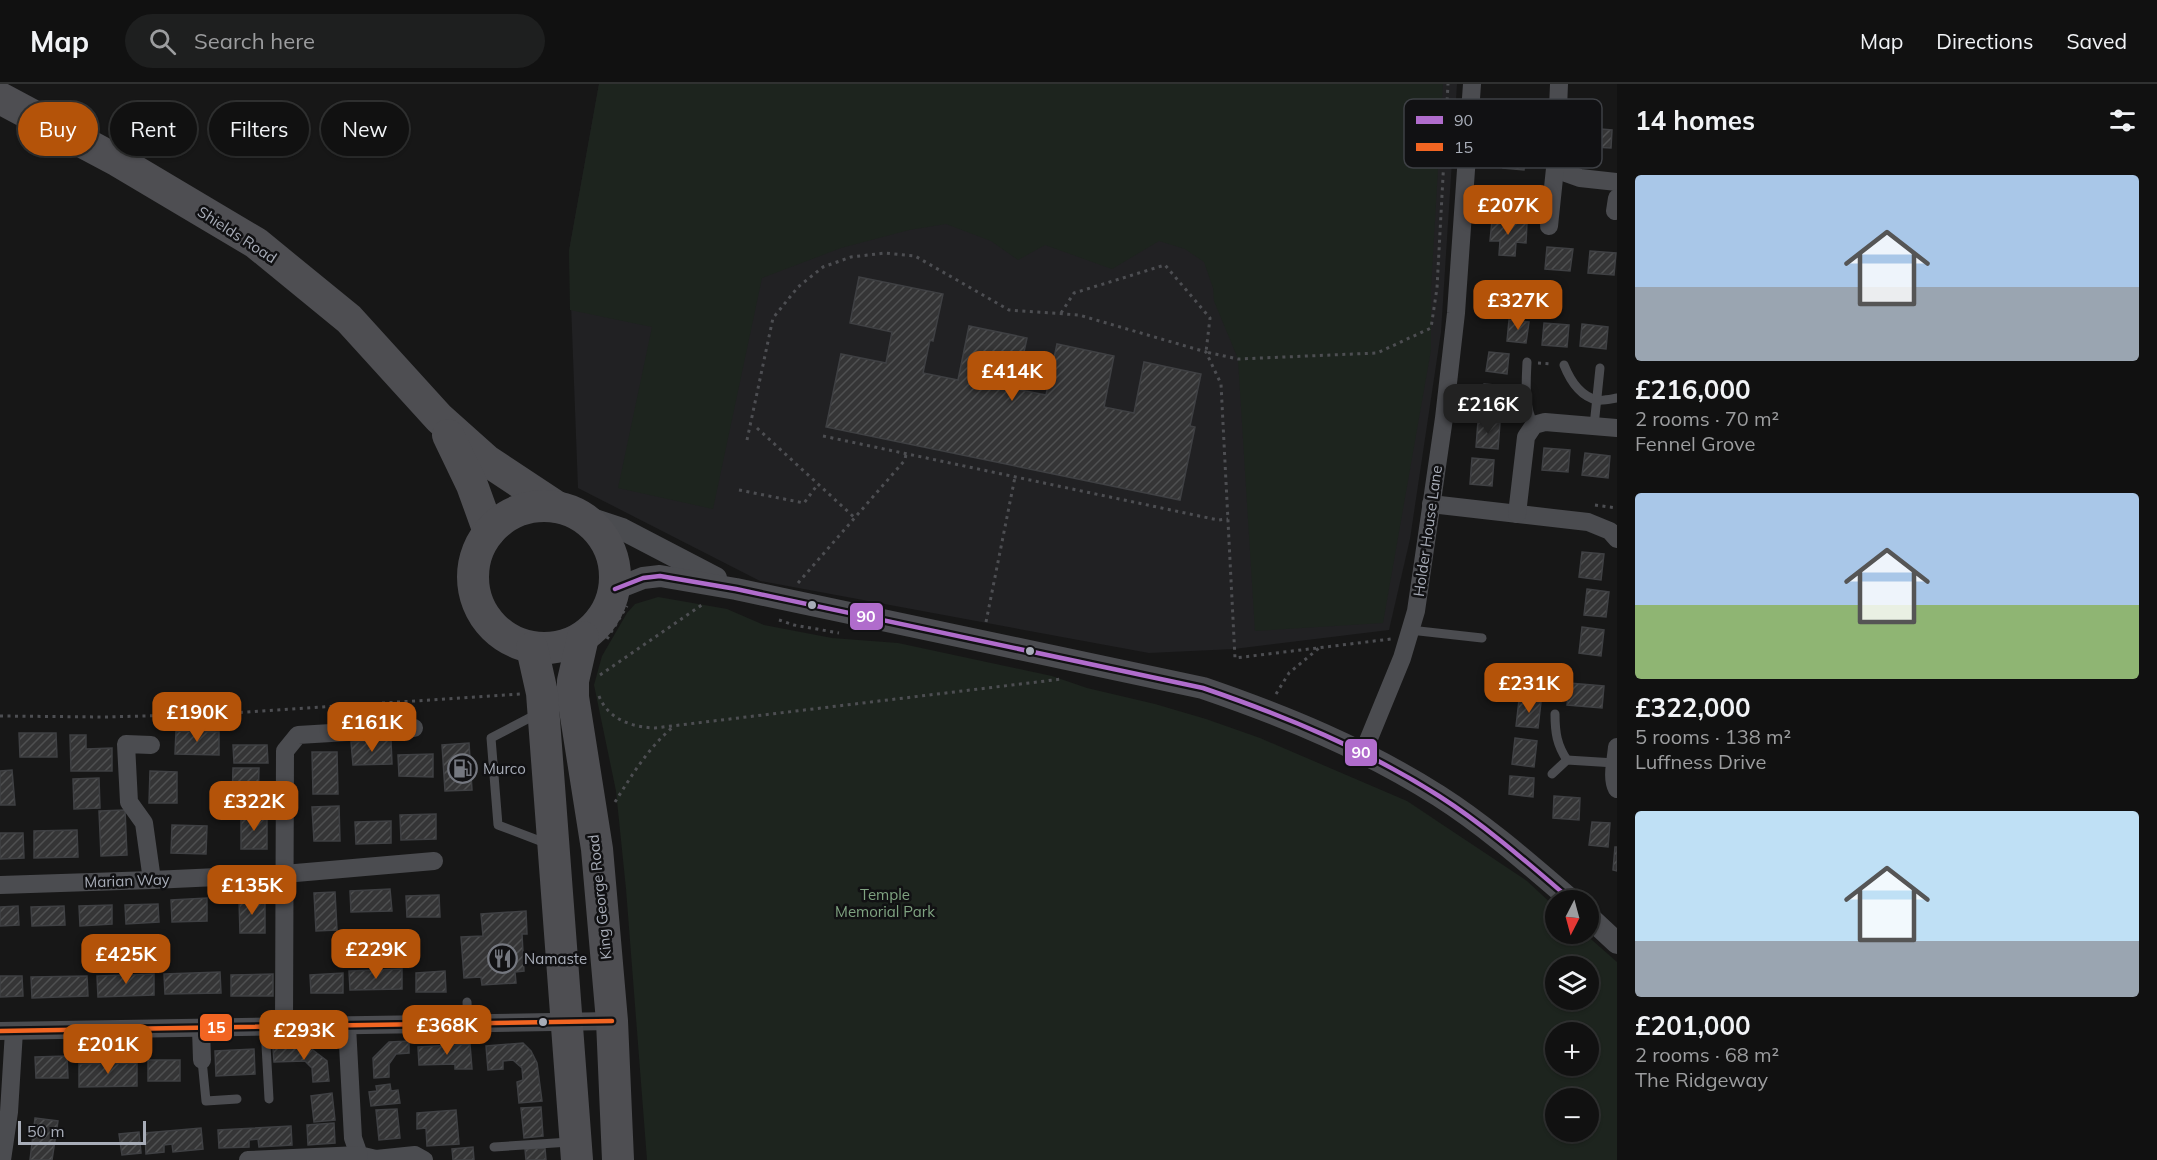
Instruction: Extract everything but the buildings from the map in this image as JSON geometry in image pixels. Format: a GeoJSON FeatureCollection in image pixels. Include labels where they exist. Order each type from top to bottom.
{"type":"FeatureCollection","features":[{"type":"Feature","properties":{"kind":"highway","name":"Shields Road"},"geometry":{"type":"LineString","coordinates":[[0,98],[118,161],[256,243],[349,319],[439,418],[486,460],[568,511]]}},
{"type":"Feature","properties":{"kind":"highway","name":"Shields Road"},"geometry":{"type":"LineString","coordinates":[[439,418],[472,485],[489,532]]}},
{"type":"Feature","properties":{"kind":"highway"},"geometry":{"type":"LineString","coordinates":[[538,506],[568,511],[597,529],[609,547],[623,595],[609,608],[598,624],[593,642],[550,649],[532,648],[508,639],[489,624],[477,602],[472,578],[477,554],[489,532],[502,519],[519,510],[538,506]]}},
{"type":"Feature","properties":{"kind":"highway","name":"King George Road"},"geometry":{"type":"LineString","coordinates":[[593,642],[573,681],[573,697],[597,849],[612,1021],[618,1160]]}},
{"type":"Feature","properties":{"kind":"highway"},"geometry":{"type":"LineString","coordinates":[[532,648],[542,702],[576,1151]]}},
{"type":"Feature","properties":{"kind":"street","name":"Holder House Lane"},"geometry":{"type":"LineString","coordinates":[[1471,99],[1472,84]]}},
{"type":"Feature","properties":{"kind":"street"},"geometry":{"type":"LineString","coordinates":[[1558,99],[1559,84]]}},
{"type":"Feature","properties":{"kind":"street","name":"Holder House Lane"},"geometry":{"type":"LineString","coordinates":[[1363,753],[1402,658],[1416,611],[1444,418],[1456,313],[1466,168]]}},
{"type":"Feature","properties":{"kind":"street"},"geometry":{"type":"LineString","coordinates":[[1549,226],[1555,168]]}},
{"type":"Feature","properties":{"kind":"street"},"geometry":{"type":"LineString","coordinates":[[1562,168],[1566,173],[1580,178],[1617,183]]}},
{"type":"Feature","properties":{"kind":"street"},"geometry":{"type":"LineString","coordinates":[[1517,514],[1526,437],[1534,425],[1545,422],[1617,428]]}},
{"type":"Feature","properties":{"kind":"street"},"geometry":{"type":"LineString","coordinates":[[1431,504],[1588,522],[1610,531],[1617,539]]}},
{"type":"Feature","properties":{"kind":"street"},"geometry":{"type":"LineString","coordinates":[[568,511],[622,529],[736,589]]}},
{"type":"Feature","properties":{"kind":"street"},"geometry":{"type":"LineString","coordinates":[[623,595],[643,578],[660,576],[736,589],[1203,688],[1269,711],[1363,753],[1439,796],[1488,831],[1559,890]]}},
{"type":"Feature","properties":{"kind":"street"},"geometry":{"type":"LineString","coordinates":[[284,1027],[285,751],[298,735],[414,728]]}},
{"type":"Feature","properties":{"kind":"street"},"geometry":{"type":"LineString","coordinates":[[151,745],[126,744],[126,762],[129,802],[144,823],[152,880]]}},
{"type":"Feature","properties":{"kind":"street"},"geometry":{"type":"LineString","coordinates":[[1616,755],[1615,786],[1617,789]]}},
{"type":"Feature","properties":{"kind":"street","name":"Marian Way"},"geometry":{"type":"LineString","coordinates":[[0,885],[284,874],[434,861]]}},
{"type":"Feature","properties":{"kind":"street"},"geometry":{"type":"LineString","coordinates":[[1599,926],[1617,943]]}},
{"type":"Feature","properties":{"kind":"street"},"geometry":{"type":"LineString","coordinates":[[2,1160],[9,1112],[7,1031],[612,1021]]}},
{"type":"Feature","properties":{"kind":"street"},"geometry":{"type":"LineString","coordinates":[[347,1026],[353,1138],[359,1155]]}},
{"type":"Feature","properties":{"kind":"street"},"geometry":{"type":"LineString","coordinates":[[201,1029],[202,1060]]}},
{"type":"Feature","properties":{"kind":"street"},"geometry":{"type":"LineString","coordinates":[[248,1160],[359,1155],[376,1159],[415,1155],[424,1160]]}},
{"type":"Feature","properties":{"kind":"lane"},"geometry":{"type":"LineString","coordinates":[[1527,362],[1525,386],[1529,415],[1534,425]]}},
{"type":"Feature","properties":{"kind":"lane"},"geometry":{"type":"LineString","coordinates":[[1564,365],[1570,379],[1580,391],[1597,400],[1617,398]]}},
{"type":"Feature","properties":{"kind":"lane"},"geometry":{"type":"LineString","coordinates":[[1594,426],[1600,368]]}},
{"type":"Feature","properties":{"kind":"lane"},"geometry":{"type":"LineString","coordinates":[[1409,634],[1482,638]]}},
{"type":"Feature","properties":{"kind":"lane"},"geometry":{"type":"LineString","coordinates":[[542,702],[491,738],[498,825],[553,846]]}},
{"type":"Feature","properties":{"kind":"lane"},"geometry":{"type":"LineString","coordinates":[[1556,714],[1559,749],[1568,760]]}},
{"type":"Feature","properties":{"kind":"lane"},"geometry":{"type":"LineString","coordinates":[[1552,774],[1568,760],[1616,755]]}},
{"type":"Feature","properties":{"kind":"lane"},"geometry":{"type":"LineString","coordinates":[[467,1002],[468,1025]]}},
{"type":"Feature","properties":{"kind":"lane"},"geometry":{"type":"LineString","coordinates":[[265,1027],[268,1099]]}},
{"type":"Feature","properties":{"kind":"lane"},"geometry":{"type":"LineString","coordinates":[[202,1060],[206,1101],[237,1099]]}},
{"type":"Feature","properties":{"kind":"lane"},"geometry":{"type":"LineString","coordinates":[[494,1147],[576,1151]]}},
{"type":"Feature","properties":{"kind":"path"},"geometry":{"type":"LineString","coordinates":[[1447,99],[1448,84]]}},
{"type":"Feature","properties":{"kind":"path"},"geometry":{"type":"LineString","coordinates":[[747,440],[773,318],[798,287],[823,267],[851,257],[885,253],[915,256],[1009,310],[1079,315],[1238,359],[1377,354],[1431,328],[1437,288],[1443,168]]}},
{"type":"Feature","properties":{"kind":"path"},"geometry":{"type":"LineString","coordinates":[[1061,313],[1074,293],[1165,265],[1210,318],[1206,352],[1221,384],[1235,658],[1409,634]]}},
{"type":"Feature","properties":{"kind":"path"},"geometry":{"type":"LineString","coordinates":[[758,428],[855,518]]}},
{"type":"Feature","properties":{"kind":"path"},"geometry":{"type":"LineString","coordinates":[[823,436],[1218,520],[1228,519]]}},
{"type":"Feature","properties":{"kind":"path"},"geometry":{"type":"LineString","coordinates":[[791,601],[794,588],[905,460],[906,454]]}},
{"type":"Feature","properties":{"kind":"path"},"geometry":{"type":"LineString","coordinates":[[983,642],[1015,477]]}},
{"type":"Feature","properties":{"kind":"path"},"geometry":{"type":"LineString","coordinates":[[739,490],[804,503],[818,484]]}},
{"type":"Feature","properties":{"kind":"path"},"geometry":{"type":"LineString","coordinates":[[593,642],[625,608],[623,595]]}},
{"type":"Feature","properties":{"kind":"path"},"geometry":{"type":"LineString","coordinates":[[599,675],[708,601],[698,599]]}},
{"type":"Feature","properties":{"kind":"path"},"geometry":{"type":"LineString","coordinates":[[1276,693],[1289,673],[1319,648]]}},
{"type":"Feature","properties":{"kind":"path"},"geometry":{"type":"LineString","coordinates":[[597,690],[602,704],[622,722],[642,728],[1073,678]]}},
{"type":"Feature","properties":{"kind":"path"},"geometry":{"type":"LineString","coordinates":[[0,716],[106,717],[542,702]]}},
{"type":"Feature","properties":{"kind":"path"},"geometry":{"type":"LineString","coordinates":[[612,806],[645,755],[658,739],[674,726]]}},
{"type":"Feature","properties":{"kind":"shaded area"},"geometry":{"type":"Polygon","coordinates":[[[599,84],[1457,84],[1456,99],[1404,99],[1404,168],[1452,168],[1441,332],[1410,539],[1389,630],[1234,649],[1149,653],[760,581],[578,488],[569,251],[599,84]]]}},
{"type":"Feature","properties":{"kind":"green space"},"geometry":{"type":"Polygon","coordinates":[[[599,84],[1443,84],[1442,99],[1404,99],[1404,168],[1438,168],[1431,289],[1431,350],[1383,623],[1255,631],[1238,359],[1214,301],[1213,288],[1204,262],[1185,249],[1159,241],[1112,269],[1045,245],[1018,260],[991,241],[946,224],[909,230],[841,248],[762,278],[713,509],[618,488],[652,327],[570,310],[569,251],[599,84]]]}},
{"type":"Feature","properties":{"kind":"green space","name":"Temple Memorial Park"},"geometry":{"type":"Polygon","coordinates":[[[658,597],[727,609],[764,625],[832,638],[898,643],[1052,676],[1087,688],[1206,719],[1260,738],[1407,801],[1527,881],[1545,898],[1545,944],[1597,944],[1617,962],[1617,1160],[647,1160],[616,791],[594,685],[602,656],[627,613],[635,604],[658,597]]]}},
{"type":"Feature","properties":{"kind":"transit line","name":"90"},"geometry":{"type":"LineString","coordinates":[[615,589],[643,578],[660,576],[736,589],[1203,688],[1324,735],[1411,779],[1474,820],[1559,890]]}},
{"type":"Feature","properties":{"kind":"transit line","name":"15"},"geometry":{"type":"LineString","coordinates":[[0,1031],[612,1021]]}},
{"type":"Feature","properties":{"kind":"place","name":"Murco"},"geometry":{"type":"Point","coordinates":[462,769]}},
{"type":"Feature","properties":{"kind":"place","name":"Namaste"},"geometry":{"type":"Point","coordinates":[503,959]}}]}
